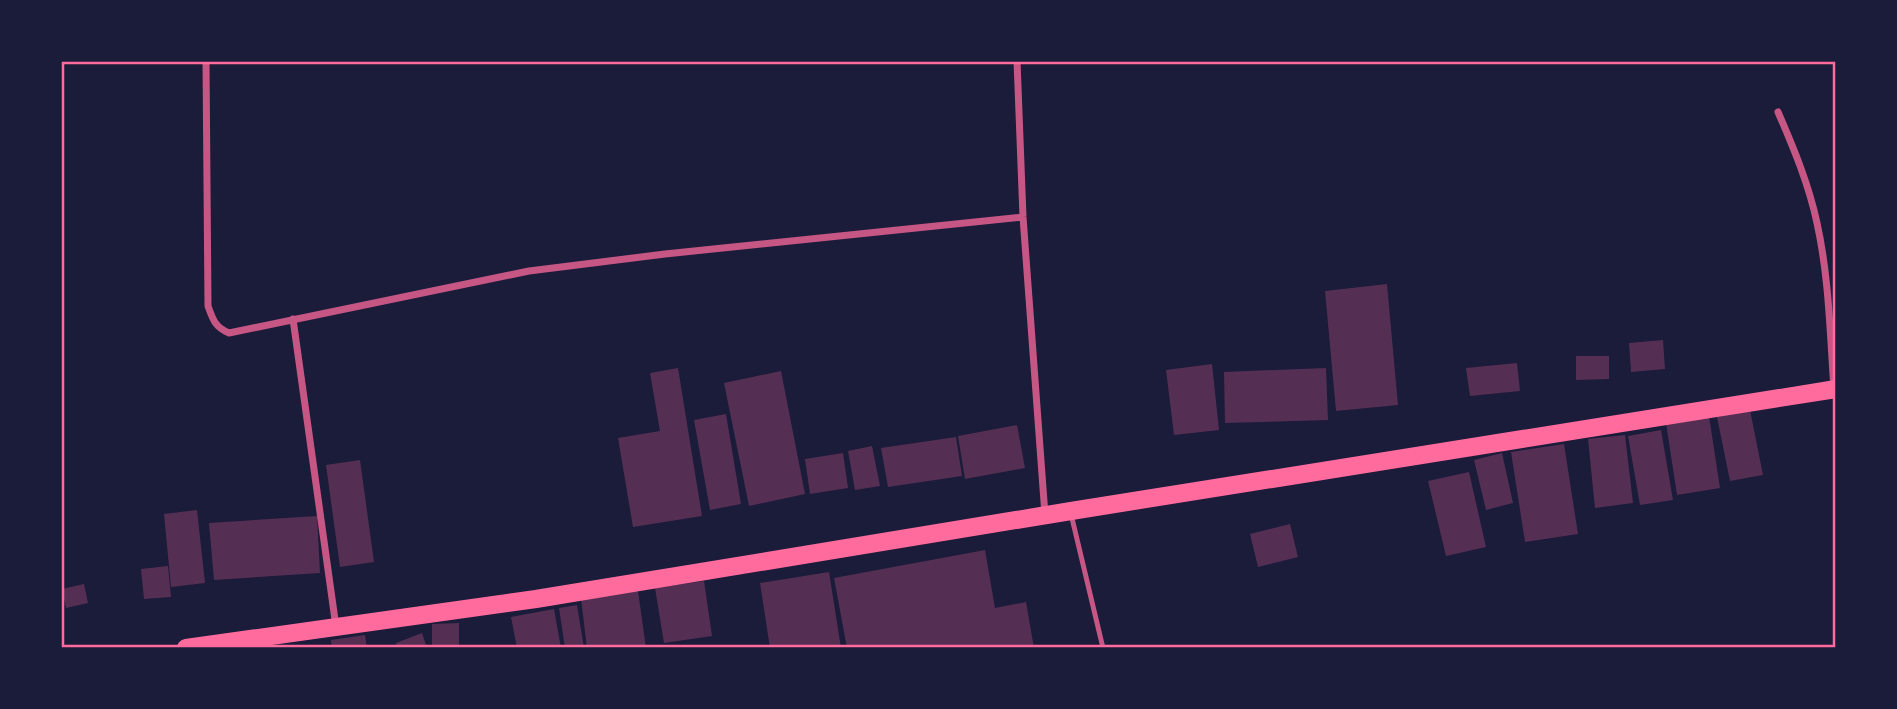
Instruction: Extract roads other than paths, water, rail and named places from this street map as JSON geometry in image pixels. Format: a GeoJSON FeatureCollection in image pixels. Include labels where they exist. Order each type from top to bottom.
{"type":"FeatureCollection","features":[{"type":"Feature","properties":{"kind":"main road"},"geometry":{"type":"LineString","coordinates":[[186,648],[536,599],[1071,510],[1835,392]]}},
{"type":"Feature","properties":{"kind":"street"},"geometry":{"type":"LineString","coordinates":[[206,61],[208,306],[219,329],[229,333],[529,271],[1023,217]]}},
{"type":"Feature","properties":{"kind":"street"},"geometry":{"type":"LineString","coordinates":[[1017,61],[1023,217],[1045,515]]}},
{"type":"Feature","properties":{"kind":"street"},"geometry":{"type":"LineString","coordinates":[[1778,112],[1803,172],[1818,225],[1828,293],[1835,392]]}},
{"type":"Feature","properties":{"kind":"street"},"geometry":{"type":"LineString","coordinates":[[293,319],[336,628]]}},
{"type":"Feature","properties":{"kind":"lane"},"geometry":{"type":"LineString","coordinates":[[1071,510],[1103,648]]}}]}
